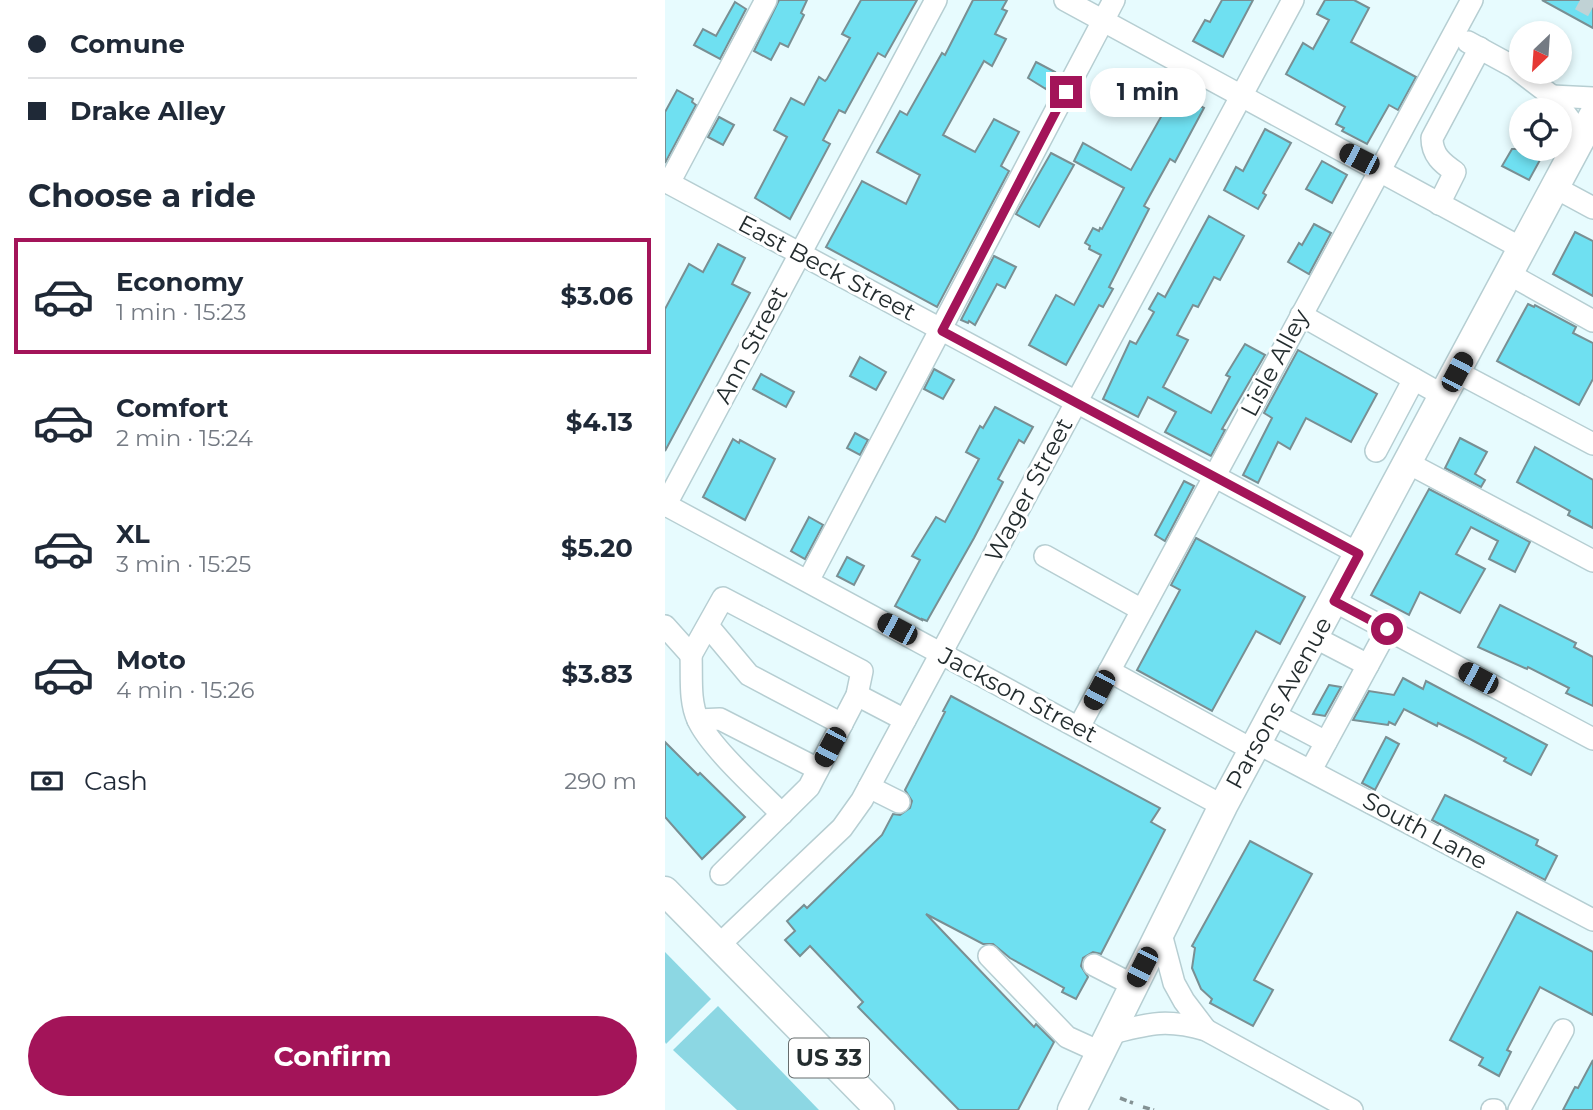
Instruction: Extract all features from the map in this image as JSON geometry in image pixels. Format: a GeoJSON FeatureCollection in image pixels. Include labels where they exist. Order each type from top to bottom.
{"type":"FeatureCollection","features":[{"type":"Feature","properties":{"kind":"main road","name":"Parsons Avenue"},"geometry":{"type":"LineString","coordinates":[[1072,1110],[1223,806],[1588,126]]}},
{"type":"Feature","properties":{"kind":"main road","name":"US 33"},"geometry":{"type":"LineString","coordinates":[[665,891],[880,1110]]}},
{"type":"Feature","properties":{"kind":"street"},"geometry":{"type":"LineString","coordinates":[[667,182],[766,0]]}},
{"type":"Feature","properties":{"kind":"street","name":"Ann Street"},"geometry":{"type":"LineString","coordinates":[[665,505],[936,0]]}},
{"type":"Feature","properties":{"kind":"street"},"geometry":{"type":"LineString","coordinates":[[1065,0],[1523,248]]}},
{"type":"Feature","properties":{"kind":"street"},"geometry":{"type":"LineString","coordinates":[[808,582],[1114,0]]}},
{"type":"Feature","properties":{"kind":"street","name":"Wager Street"},"geometry":{"type":"LineString","coordinates":[[719,945],[842,828],[869,787],[1293,0]]}},
{"type":"Feature","properties":{"kind":"street","name":"Lisle Alley"},"geometry":{"type":"LineString","coordinates":[[1079,727],[1472,0]]}},
{"type":"Feature","properties":{"kind":"street"},"geometry":{"type":"LineString","coordinates":[[1453,34],[1514,67],[1588,126]]}},
{"type":"Feature","properties":{"kind":"street"},"geometry":{"type":"LineString","coordinates":[[1439,204],[1455,172],[1437,156],[1432,138],[1480,48]]}},
{"type":"Feature","properties":{"kind":"street"},"geometry":{"type":"LineString","coordinates":[[1552,96],[1593,98]]}},
{"type":"Feature","properties":{"kind":"street","name":"East Beck Street"},"geometry":{"type":"LineString","coordinates":[[667,182],[1359,554]]}},
{"type":"Feature","properties":{"kind":"street"},"geometry":{"type":"LineString","coordinates":[[1556,188],[1593,208]]}},
{"type":"Feature","properties":{"kind":"street"},"geometry":{"type":"LineString","coordinates":[[1509,274],[1593,321]]}},
{"type":"Feature","properties":{"kind":"street"},"geometry":{"type":"LineString","coordinates":[[1301,315],[1414,379],[1450,384],[1593,444]]}},
{"type":"Feature","properties":{"kind":"street"},"geometry":{"type":"LineString","coordinates":[[1376,451],[1414,379]]}},
{"type":"Feature","properties":{"kind":"street"},"geometry":{"type":"LineString","coordinates":[[1408,463],[1593,561]]}},
{"type":"Feature","properties":{"kind":"street","name":"Jackson Street"},"geometry":{"type":"LineString","coordinates":[[665,505],[1223,806]]}},
{"type":"Feature","properties":{"kind":"street"},"geometry":{"type":"LineString","coordinates":[[1045,556],[1142,610]]}},
{"type":"Feature","properties":{"kind":"street"},"geometry":{"type":"LineString","coordinates":[[721,874],[782,814],[809,787],[857,695],[862,671],[723,598],[691,655],[693,701],[698,720],[709,738],[782,814]]}},
{"type":"Feature","properties":{"kind":"street"},"geometry":{"type":"LineString","coordinates":[[1334,601],[1593,739]]}},
{"type":"Feature","properties":{"kind":"street"},"geometry":{"type":"LineString","coordinates":[[665,626],[691,655]]}},
{"type":"Feature","properties":{"kind":"street"},"geometry":{"type":"LineString","coordinates":[[708,626],[749,675],[842,724]]}},
{"type":"Feature","properties":{"kind":"street"},"geometry":{"type":"LineString","coordinates":[[1311,770],[1387,629]]}},
{"type":"Feature","properties":{"kind":"street"},"geometry":{"type":"LineString","coordinates":[[1314,637],[1368,665]]}},
{"type":"Feature","properties":{"kind":"street","name":"South Lane"},"geometry":{"type":"LineString","coordinates":[[1109,671],[1255,746],[1311,770],[1593,920]]}},
{"type":"Feature","properties":{"kind":"street"},"geometry":{"type":"LineString","coordinates":[[857,695],[905,720]]}},
{"type":"Feature","properties":{"kind":"street"},"geometry":{"type":"LineString","coordinates":[[1273,714],[1326,741]]}},
{"type":"Feature","properties":{"kind":"street"},"geometry":{"type":"LineString","coordinates":[[698,720],[720,719],[818,769]]}},
{"type":"Feature","properties":{"kind":"street"},"geometry":{"type":"LineString","coordinates":[[869,787],[899,802]]}},
{"type":"Feature","properties":{"kind":"street"},"geometry":{"type":"LineString","coordinates":[[1160,930],[1174,983],[1206,1030]]}},
{"type":"Feature","properties":{"kind":"street"},"geometry":{"type":"LineString","coordinates":[[989,956],[1067,1037],[1104,1043],[1165,1022],[1182,1023],[1206,1030],[1352,1110]]}},
{"type":"Feature","properties":{"kind":"street"},"geometry":{"type":"LineString","coordinates":[[1094,965],[1133,985]]}},
{"type":"Feature","properties":{"kind":"street"},"geometry":{"type":"LineString","coordinates":[[1519,1110],[1563,1030]]}},
{"type":"Feature","properties":{"kind":"path"},"geometry":{"type":"LineString","coordinates":[[1120,1098],[1133,1102]]}},
{"type":"Feature","properties":{"kind":"path"},"geometry":{"type":"LineString","coordinates":[[1143,1107],[1154,1110]]}},
{"type":"Feature","properties":{"kind":"shaded area"},"geometry":{"type":"Polygon","coordinates":[[[665,952],[711,999],[666,1044],[665,1042],[665,952]]]}},
{"type":"Feature","properties":{"kind":"shaded area"},"geometry":{"type":"Polygon","coordinates":[[[718,1006],[819,1110],[737,1110],[673,1050],[718,1006]]]}},
{"type":"Feature","properties":{"kind":"building"},"geometry":{"type":"Polygon","coordinates":[[[779,0],[807,0],[801,13],[804,15],[788,47],[780,43],[771,60],[754,51],[779,0]]]}},
{"type":"Feature","properties":{"kind":"building"},"geometry":{"type":"Polygon","coordinates":[[[861,0],[917,0],[885,57],[878,53],[845,113],[839,110],[823,140],[830,144],[790,219],[755,198],[787,137],[774,130],[791,98],[804,105],[819,77],[825,81],[827,79],[850,38],[842,34],[861,0]]]}},
{"type":"Feature","properties":{"kind":"building"},"geometry":{"type":"Polygon","coordinates":[[[973,0],[1007,0],[1002,9],[1007,11],[995,34],[1006,39],[992,66],[984,61],[943,135],[975,152],[994,119],[1019,132],[1001,166],[1009,171],[937,307],[826,247],[862,181],[906,204],[920,175],[877,152],[900,111],[907,115],[942,53],[945,55],[973,0]]]}},
{"type":"Feature","properties":{"kind":"building"},"geometry":{"type":"Polygon","coordinates":[[[1222,0],[1253,0],[1223,57],[1193,41],[1205,20],[1210,22],[1222,0]]]}},
{"type":"Feature","properties":{"kind":"building"},"geometry":{"type":"Polygon","coordinates":[[[1325,0],[1354,0],[1369,8],[1351,42],[1416,77],[1398,110],[1389,105],[1367,144],[1342,131],[1344,128],[1336,124],[1345,107],[1286,74],[1303,43],[1313,49],[1329,20],[1317,14],[1325,0]]]}},
{"type":"Feature","properties":{"kind":"building"},"geometry":{"type":"Polygon","coordinates":[[[1542,0],[1593,0],[1593,28],[1542,0]]]}},
{"type":"Feature","properties":{"kind":"building"},"geometry":{"type":"Polygon","coordinates":[[[735,2],[746,9],[720,59],[694,45],[703,29],[716,36],[735,2]]]}},
{"type":"Feature","properties":{"kind":"building"},"geometry":{"type":"Polygon","coordinates":[[[1036,62],[1055,72],[1046,89],[1028,78],[1036,62]]]}},
{"type":"Feature","properties":{"kind":"building"},"geometry":{"type":"Polygon","coordinates":[[[677,90],[693,99],[692,102],[696,105],[665,163],[665,112],[677,90]]]}},
{"type":"Feature","properties":{"kind":"building"},"geometry":{"type":"Polygon","coordinates":[[[1175,92],[1204,108],[1175,162],[1170,159],[1144,206],[1149,209],[1109,287],[1113,289],[1103,307],[1099,305],[1066,365],[1029,345],[1056,295],[1074,305],[1101,255],[1089,249],[1090,246],[1085,243],[1093,228],[1099,231],[1102,229],[1124,188],[1074,161],[1083,143],[1131,170],[1175,92]]]}},
{"type":"Feature","properties":{"kind":"building"},"geometry":{"type":"Polygon","coordinates":[[[719,117],[734,125],[723,145],[708,137],[719,117]]]}},
{"type":"Feature","properties":{"kind":"building"},"geometry":{"type":"Polygon","coordinates":[[[1265,129],[1291,143],[1263,193],[1266,195],[1258,209],[1224,190],[1236,167],[1243,171],[1265,129]]]}},
{"type":"Feature","properties":{"kind":"building"},"geometry":{"type":"Polygon","coordinates":[[[1051,153],[1074,165],[1039,227],[1016,214],[1051,153]]]}},
{"type":"Feature","properties":{"kind":"building"},"geometry":{"type":"Polygon","coordinates":[[[1509,154],[1509,161],[1539,161],[1529,180],[1502,166],[1509,154]]]}},
{"type":"Feature","properties":{"kind":"building"},"geometry":{"type":"Polygon","coordinates":[[[1322,161],[1347,175],[1332,203],[1306,189],[1322,161]]]}},
{"type":"Feature","properties":{"kind":"building"},"geometry":{"type":"Polygon","coordinates":[[[1209,216],[1244,236],[1220,280],[1214,277],[1198,307],[1193,305],[1177,335],[1188,340],[1163,387],[1211,413],[1230,377],[1226,375],[1245,344],[1265,355],[1222,429],[1225,430],[1211,456],[1165,432],[1176,412],[1148,397],[1138,417],[1103,399],[1130,341],[1136,344],[1154,312],[1149,309],[1158,293],[1165,297],[1209,216]]]}},
{"type":"Feature","properties":{"kind":"building"},"geometry":{"type":"Polygon","coordinates":[[[1314,224],[1331,233],[1309,274],[1288,262],[1314,224]]]}},
{"type":"Feature","properties":{"kind":"building"},"geometry":{"type":"Polygon","coordinates":[[[1575,232],[1593,241],[1593,296],[1553,274],[1575,232]]]}},
{"type":"Feature","properties":{"kind":"building"},"geometry":{"type":"Polygon","coordinates":[[[718,244],[745,258],[732,284],[750,293],[665,451],[665,309],[689,264],[703,272],[718,244]]]}},
{"type":"Feature","properties":{"kind":"building"},"geometry":{"type":"Polygon","coordinates":[[[994,256],[1016,267],[1005,288],[997,284],[975,325],[961,320],[994,256]]]}},
{"type":"Feature","properties":{"kind":"building"},"geometry":{"type":"Polygon","coordinates":[[[1528,304],[1534,307],[1535,305],[1576,327],[1573,333],[1593,343],[1593,379],[1579,405],[1497,361],[1528,304]]]}},
{"type":"Feature","properties":{"kind":"building"},"geometry":{"type":"Polygon","coordinates":[[[1298,350],[1377,394],[1351,442],[1306,418],[1290,449],[1278,442],[1258,483],[1243,475],[1272,418],[1264,413],[1298,350]]]}},
{"type":"Feature","properties":{"kind":"building"},"geometry":{"type":"Polygon","coordinates":[[[860,357],[886,372],[876,390],[850,376],[860,357]]]}},
{"type":"Feature","properties":{"kind":"building"},"geometry":{"type":"Polygon","coordinates":[[[934,369],[954,380],[943,399],[924,389],[934,369]]]}},
{"type":"Feature","properties":{"kind":"building"},"geometry":{"type":"Polygon","coordinates":[[[761,374],[794,392],[786,407],[753,389],[761,374]]]}},
{"type":"Feature","properties":{"kind":"building"},"geometry":{"type":"Polygon","coordinates":[[[995,407],[1033,427],[1024,443],[1019,440],[998,479],[1003,482],[974,538],[927,621],[922,620],[895,606],[920,560],[912,556],[936,517],[945,522],[979,459],[966,452],[980,426],[983,428],[995,407]]]}},
{"type":"Feature","properties":{"kind":"building"},"geometry":{"type":"Polygon","coordinates":[[[855,433],[868,440],[860,455],[847,448],[855,433]]]}},
{"type":"Feature","properties":{"kind":"building"},"geometry":{"type":"Polygon","coordinates":[[[1460,438],[1487,452],[1475,474],[1485,480],[1481,487],[1445,468],[1460,438]]]}},
{"type":"Feature","properties":{"kind":"building"},"geometry":{"type":"Polygon","coordinates":[[[733,439],[739,443],[740,440],[775,459],[745,520],[703,497],[733,439]]]}},
{"type":"Feature","properties":{"kind":"building"},"geometry":{"type":"Polygon","coordinates":[[[1535,447],[1593,480],[1593,528],[1568,515],[1570,511],[1517,482],[1535,447]]]}},
{"type":"Feature","properties":{"kind":"building"},"geometry":{"type":"Polygon","coordinates":[[[1184,481],[1194,486],[1165,541],[1155,535],[1184,481]]]}},
{"type":"Feature","properties":{"kind":"building"},"geometry":{"type":"Polygon","coordinates":[[[1429,489],[1530,542],[1515,572],[1489,559],[1498,541],[1471,527],[1456,554],[1485,569],[1460,613],[1420,592],[1409,615],[1371,595],[1429,489]]]}},
{"type":"Feature","properties":{"kind":"building"},"geometry":{"type":"Polygon","coordinates":[[[809,517],[823,525],[805,559],[791,551],[809,517]]]}},
{"type":"Feature","properties":{"kind":"building"},"geometry":{"type":"Polygon","coordinates":[[[1196,538],[1305,597],[1280,644],[1256,631],[1212,711],[1137,670],[1180,590],[1171,585],[1196,538]]]}},
{"type":"Feature","properties":{"kind":"building"},"geometry":{"type":"Polygon","coordinates":[[[847,557],[864,566],[854,585],[837,576],[847,557]]]}},
{"type":"Feature","properties":{"kind":"building"},"geometry":{"type":"Polygon","coordinates":[[[1500,605],[1576,643],[1574,647],[1593,657],[1593,706],[1566,693],[1569,688],[1528,667],[1527,669],[1478,647],[1500,605]]]}},
{"type":"Feature","properties":{"kind":"building"},"geometry":{"type":"Polygon","coordinates":[[[1403,678],[1423,689],[1426,681],[1547,745],[1531,775],[1470,739],[1404,709],[1395,725],[1389,722],[1388,725],[1353,720],[1369,691],[1394,695],[1403,678]]]}},
{"type":"Feature","properties":{"kind":"building"},"geometry":{"type":"Polygon","coordinates":[[[1329,685],[1341,687],[1325,716],[1313,714],[1329,685]]]}},
{"type":"Feature","properties":{"kind":"building"},"geometry":{"type":"Polygon","coordinates":[[[951,696],[1160,808],[1151,822],[1165,830],[1101,954],[1093,952],[1083,958],[1081,966],[1088,977],[1076,999],[1062,992],[1064,988],[1010,958],[993,944],[983,944],[926,914],[1034,1027],[1036,1024],[1054,1042],[1018,1110],[959,1110],[858,1007],[863,1002],[810,946],[800,956],[785,940],[795,931],[787,921],[804,905],[807,908],[882,835],[893,814],[900,815],[910,808],[912,801],[905,790],[951,696]]]}},
{"type":"Feature","properties":{"kind":"building"},"geometry":{"type":"Polygon","coordinates":[[[1386,737],[1399,744],[1375,790],[1362,783],[1386,737]]]}},
{"type":"Feature","properties":{"kind":"building"},"geometry":{"type":"Polygon","coordinates":[[[665,742],[745,817],[702,859],[665,817],[665,742]]]}},
{"type":"Feature","properties":{"kind":"building"},"geometry":{"type":"Polygon","coordinates":[[[1445,795],[1538,840],[1536,845],[1557,856],[1545,880],[1432,820],[1445,795]]]}},
{"type":"Feature","properties":{"kind":"building"},"geometry":{"type":"Polygon","coordinates":[[[1250,841],[1312,874],[1254,980],[1273,990],[1253,1026],[1210,1003],[1212,999],[1201,989],[1192,968],[1195,948],[1192,946],[1250,841]]]}},
{"type":"Feature","properties":{"kind":"building"},"geometry":{"type":"Polygon","coordinates":[[[1517,912],[1593,952],[1593,1015],[1540,987],[1507,1050],[1511,1052],[1499,1076],[1479,1065],[1483,1058],[1450,1040],[1517,912]]]}},
{"type":"Feature","properties":{"kind":"building"},"geometry":{"type":"Polygon","coordinates":[[[1593,1060],[1593,1110],[1563,1110],[1575,1087],[1578,1088],[1593,1060]]]}},
{"type":"Feature","properties":{"kind":"tunnel"},"geometry":{"type":"LineString","coordinates":[[1580,0],[1593,7]]}},
{"type":"Feature","properties":{"kind":"route"},"geometry":{"type":"LineString","coordinates":[[1066,92],[942,331],[1359,554],[1334,601],[1387,629]]}}]}
